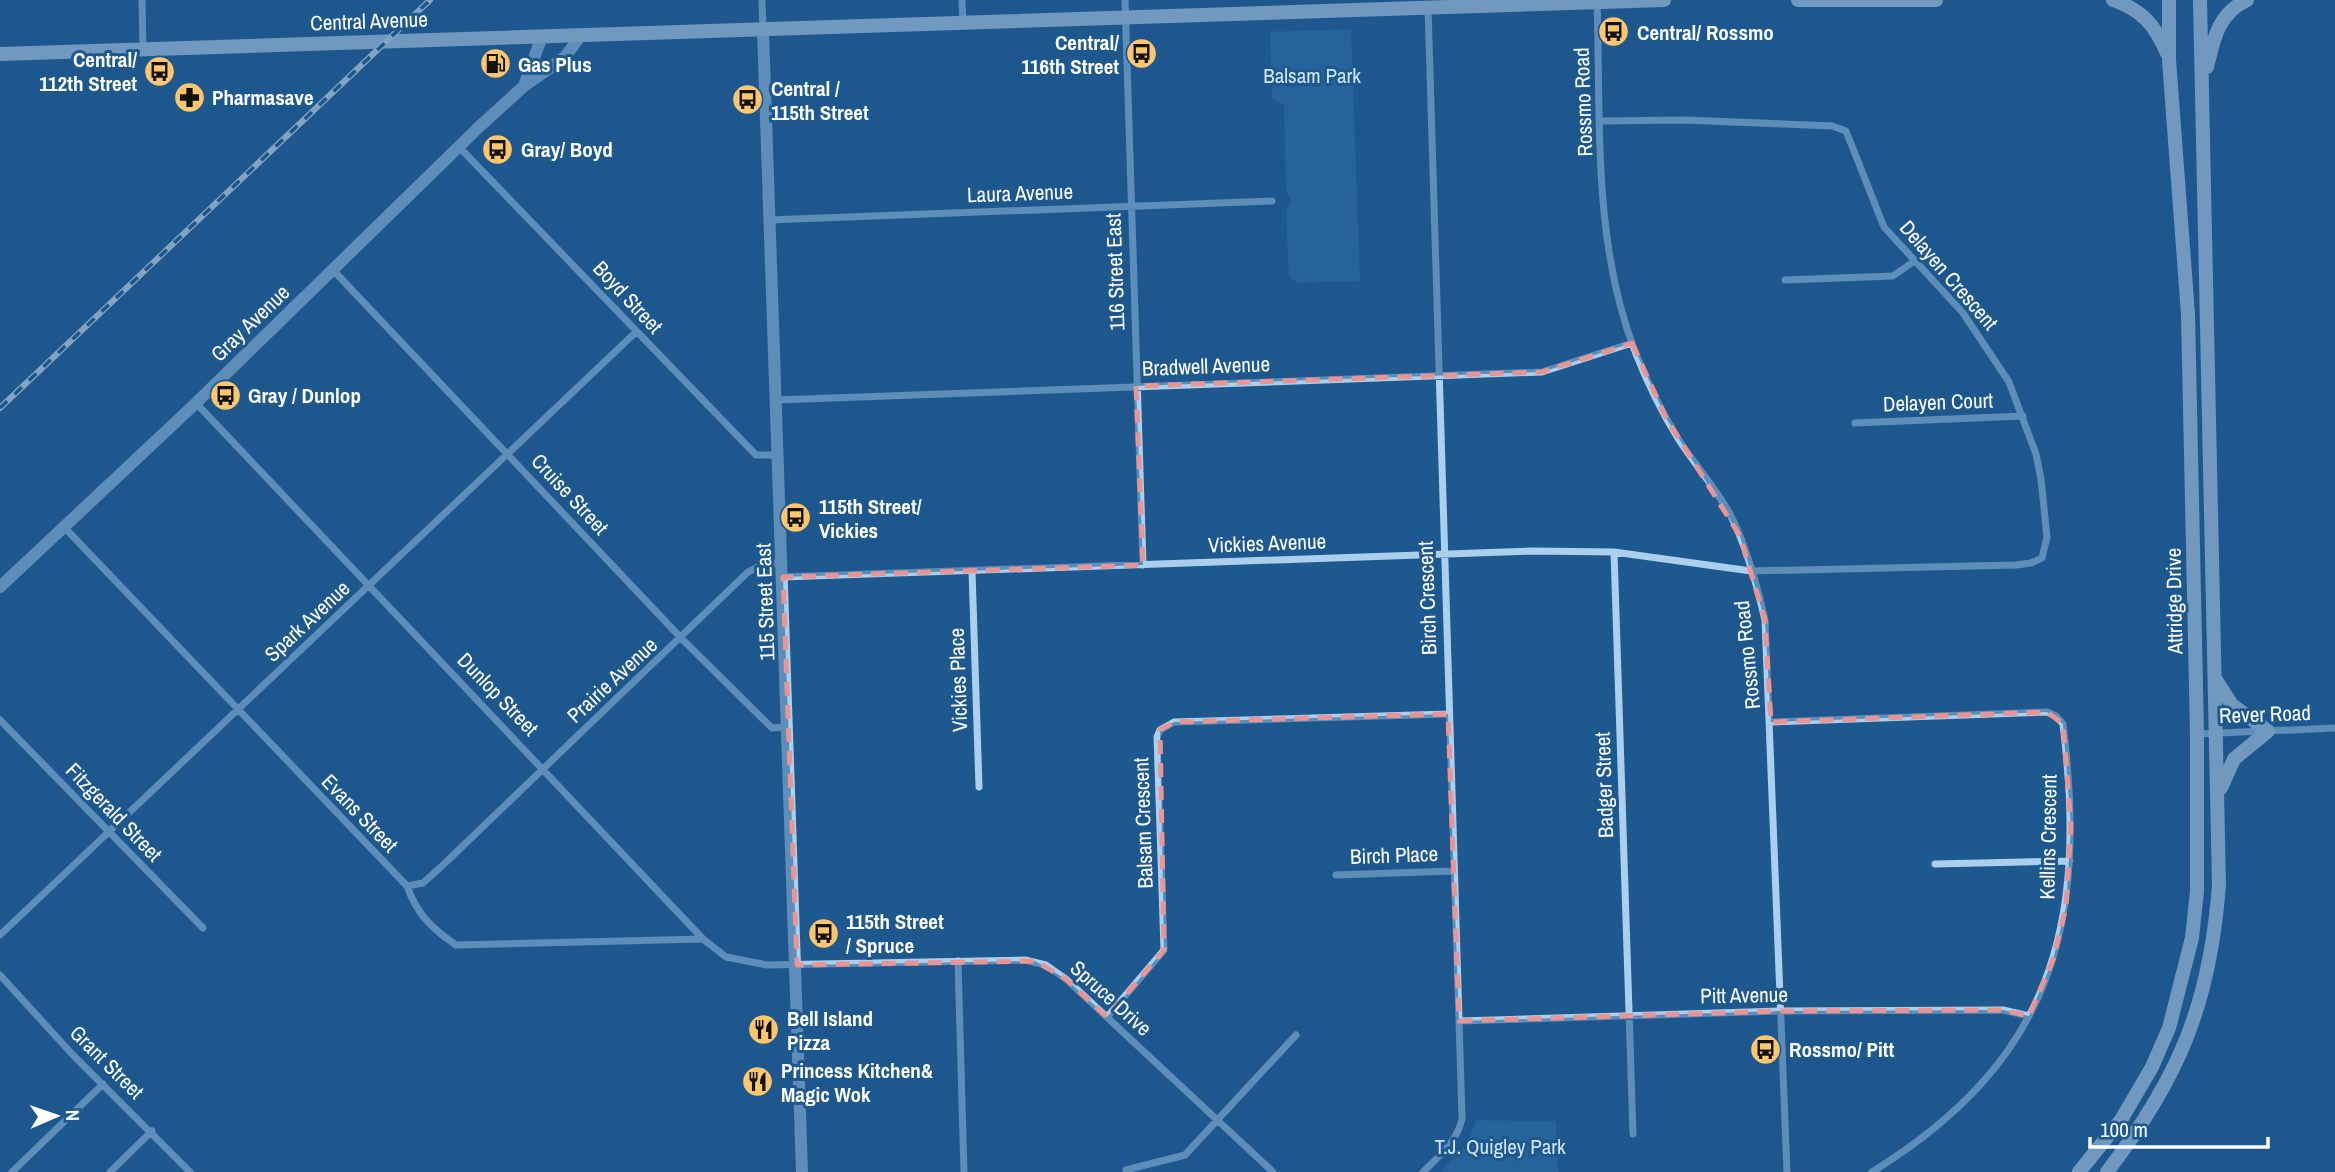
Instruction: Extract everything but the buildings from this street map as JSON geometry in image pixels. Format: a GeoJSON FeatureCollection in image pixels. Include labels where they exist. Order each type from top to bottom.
{"type":"FeatureCollection","features":[{"type":"Feature","properties":{"kind":"main road","name":"Central Avenue"},"geometry":{"type":"LineString","coordinates":[[0,54],[1126,19],[1428,8],[1485,3],[1664,0]]}},
{"type":"Feature","properties":{"kind":"main road"},"geometry":{"type":"LineString","coordinates":[[1798,0],[1936,0]]}},
{"type":"Feature","properties":{"kind":"main road"},"geometry":{"type":"LineString","coordinates":[[2113,0],[2146,17],[2161,38],[2169,60]]}},
{"type":"Feature","properties":{"kind":"main road","name":"Attridge Drive"},"geometry":{"type":"LineString","coordinates":[[2079,1172],[2121,1120],[2137,1095],[2169,1028],[2192,938],[2197,891],[2197,734],[2188,314],[2169,60],[2169,0]]}},
{"type":"Feature","properties":{"kind":"main road","name":"Attridge Drive"},"geometry":{"type":"LineString","coordinates":[[2107,1172],[2144,1123],[2167,1084],[2206,987],[2216,933],[2219,884],[2218,796],[2200,0]]}},
{"type":"Feature","properties":{"kind":"main road"},"geometry":{"type":"LineString","coordinates":[[2202,88],[2221,22],[2228,12],[2247,0]]}},
{"type":"Feature","properties":{"kind":"main road"},"geometry":{"type":"LineString","coordinates":[[2216,680],[2231,705],[2268,731],[2234,759],[2218,796]]}},
{"type":"Feature","properties":{"kind":"street"},"geometry":{"type":"LineString","coordinates":[[142,0],[143,49]]}},
{"type":"Feature","properties":{"kind":"street"},"geometry":{"type":"LineString","coordinates":[[762,0],[763,31]]}},
{"type":"Feature","properties":{"kind":"street"},"geometry":{"type":"LineString","coordinates":[[962,0],[963,24]]}},
{"type":"Feature","properties":{"kind":"street","name":"116 Street East"},"geometry":{"type":"LineString","coordinates":[[1125,0],[1143,565]]}},
{"type":"Feature","properties":{"kind":"street","name":"Rossmo Road"},"geometry":{"type":"LineString","coordinates":[[1597,1],[1605,228],[1614,278],[1632,343],[1666,418],[1730,514],[1765,620],[1787,1172]]}},
{"type":"Feature","properties":{"kind":"street","name":"Birch Crescent"},"geometry":{"type":"LineString","coordinates":[[1423,1172],[1449,1146],[1460,1129],[1460,1021],[1437,374],[1428,8]]}},
{"type":"Feature","properties":{"kind":"street","name":"115 Street East"},"geometry":{"type":"LineString","coordinates":[[763,31],[802,1172]]}},
{"type":"Feature","properties":{"kind":"street","name":"Gray Avenue"},"geometry":{"type":"LineString","coordinates":[[0,587],[524,86],[565,57],[581,35]]}},
{"type":"Feature","properties":{"kind":"street","name":"Gray Avenue"},"geometry":{"type":"LineString","coordinates":[[524,86],[542,36]]}},
{"type":"Feature","properties":{"kind":"street","name":"Delayen Crescent"},"geometry":{"type":"LineString","coordinates":[[1601,121],[1685,120],[1832,126],[1846,131],[1884,227],[1981,336],[2009,382],[2036,454],[2045,508],[2046,550],[2037,562],[2016,565],[1751,571]]}},
{"type":"Feature","properties":{"kind":"street","name":"Boyd Street"},"geometry":{"type":"LineString","coordinates":[[460,147],[757,455],[779,455]]}},
{"type":"Feature","properties":{"kind":"street","name":"Laura Avenue"},"geometry":{"type":"LineString","coordinates":[[769,219],[1272,201]]}},
{"type":"Feature","properties":{"kind":"street"},"geometry":{"type":"LineString","coordinates":[[1785,280],[1893,275],[1913,262]]}},
{"type":"Feature","properties":{"kind":"street","name":"Cruise Street"},"geometry":{"type":"LineString","coordinates":[[333,270],[682,639],[772,728],[788,727]]}},
{"type":"Feature","properties":{"kind":"street","name":"Spark Avenue"},"geometry":{"type":"LineString","coordinates":[[0,935],[636,332]]}},
{"type":"Feature","properties":{"kind":"street","name":"Bradwell Avenue"},"geometry":{"type":"LineString","coordinates":[[777,400],[1542,372],[1632,343]]}},
{"type":"Feature","properties":{"kind":"street","name":"Dunlop Street"},"geometry":{"type":"LineString","coordinates":[[196,402],[703,939],[726,957],[767,965],[797,965]]}},
{"type":"Feature","properties":{"kind":"street","name":"Delayen Court"},"geometry":{"type":"LineString","coordinates":[[1855,423],[2022,416]]}},
{"type":"Feature","properties":{"kind":"street","name":"Evans Street"},"geometry":{"type":"LineString","coordinates":[[63,526],[407,886],[415,908],[432,929],[456,945],[703,939]]}},
{"type":"Feature","properties":{"kind":"street","name":"Vickies Avenue"},"geometry":{"type":"LineString","coordinates":[[783,577],[1443,554],[1614,552],[1751,571]]}},
{"type":"Feature","properties":{"kind":"street","name":"Badger Street"},"geometry":{"type":"LineString","coordinates":[[1614,552],[1633,1134]]}},
{"type":"Feature","properties":{"kind":"street","name":"Prairie Avenue"},"geometry":{"type":"LineString","coordinates":[[407,886],[423,883],[682,639],[748,572],[764,564],[782,563]]}},
{"type":"Feature","properties":{"kind":"street","name":"Vickies Place"},"geometry":{"type":"LineString","coordinates":[[972,571],[979,787]]}},
{"type":"Feature","properties":{"kind":"street","name":"Kellins Crescent"},"geometry":{"type":"LineString","coordinates":[[1771,722],[2047,712],[2056,716],[2063,724],[2070,860],[2061,932],[2053,960],[2029,1016],[2003,1058],[1972,1097],[1916,1145],[1872,1172]]}},
{"type":"Feature","properties":{"kind":"street","name":"Balsam Crescent"},"geometry":{"type":"LineString","coordinates":[[1107,1017],[1158,961],[1164,950],[1157,737],[1160,730],[1174,722],[1448,714]]}},
{"type":"Feature","properties":{"kind":"street","name":"Fitzgerald Street"},"geometry":{"type":"LineString","coordinates":[[0,720],[203,928]]}},
{"type":"Feature","properties":{"kind":"street","name":"Rever Road"},"geometry":{"type":"LineString","coordinates":[[2197,734],[2335,728]]}},
{"type":"Feature","properties":{"kind":"street"},"geometry":{"type":"LineString","coordinates":[[1935,864],[2070,860]]}},
{"type":"Feature","properties":{"kind":"street","name":"Birch Place"},"geometry":{"type":"LineString","coordinates":[[1336,875],[1453,871]]}},
{"type":"Feature","properties":{"kind":"street","name":"Spruce Drive"},"geometry":{"type":"LineString","coordinates":[[797,965],[1025,960],[1046,965],[1107,1017],[1273,1172]]}},
{"type":"Feature","properties":{"kind":"street"},"geometry":{"type":"LineString","coordinates":[[958,961],[964,1172]]}},
{"type":"Feature","properties":{"kind":"street","name":"Grant Street"},"geometry":{"type":"LineString","coordinates":[[0,975],[190,1172]]}},
{"type":"Feature","properties":{"kind":"street","name":"Pitt Avenue"},"geometry":{"type":"LineString","coordinates":[[1460,1021],[1780,1011],[2003,1010],[2029,1016]]}},
{"type":"Feature","properties":{"kind":"street"},"geometry":{"type":"LineString","coordinates":[[1126,1170],[1185,1155],[1296,1035]]}},
{"type":"Feature","properties":{"kind":"street"},"geometry":{"type":"LineString","coordinates":[[12,1172],[103,1084]]}},
{"type":"Feature","properties":{"kind":"street"},"geometry":{"type":"LineString","coordinates":[[110,1172],[152,1131]]}},
{"type":"Feature","properties":{"kind":"highlighted area"},"geometry":{"type":"Polygon","coordinates":[[[1632,343],[1666,418],[1740,536],[1765,620],[1771,722],[2047,712],[2063,724],[2071,826],[2066,907],[2053,960],[2029,1016],[2003,1010],[1781,1011],[1459,1021],[1448,714],[1174,722],[1160,730],[1164,950],[1107,1017],[1066,979],[1035,961],[797,965],[783,577],[1143,565],[1136,386],[1542,372],[1632,343]]]}},
{"type":"Feature","properties":{"kind":"green space","name":"Balsam Park"},"geometry":{"type":"Polygon","coordinates":[[[1351,29],[1360,281],[1297,283],[1289,276],[1286,211],[1291,202],[1286,189],[1284,105],[1272,98],[1270,32],[1351,29]]]}},
{"type":"Feature","properties":{"kind":"green space","name":"T.J. Quigley Park"},"geometry":{"type":"Polygon","coordinates":[[[1476,1120],[1556,1121],[1558,1172],[1441,1172],[1467,1144],[1476,1120]]]}},
{"type":"Feature","properties":{"kind":"railway"},"geometry":{"type":"LineString","coordinates":[[0,408],[430,0]]}},
{"type":"Feature","properties":{"kind":"place","name":"Central/ Rossmo"},"geometry":{"type":"Point","coordinates":[1614,32]}},
{"type":"Feature","properties":{"kind":"place","name":"Central/ 116th Street"},"geometry":{"type":"Point","coordinates":[1142,54]}},
{"type":"Feature","properties":{"kind":"place","name":"Gas Plus"},"geometry":{"type":"Point","coordinates":[495,64]}},
{"type":"Feature","properties":{"kind":"place","name":"Central/ 112th Street"},"geometry":{"type":"Point","coordinates":[160,71]}},
{"type":"Feature","properties":{"kind":"place","name":"Pharmasave"},"geometry":{"type":"Point","coordinates":[189,97]}},
{"type":"Feature","properties":{"kind":"place","name":"Central / 115th Street"},"geometry":{"type":"Point","coordinates":[748,100]}},
{"type":"Feature","properties":{"kind":"place","name":"Gray/ Boyd"},"geometry":{"type":"Point","coordinates":[498,149]}},
{"type":"Feature","properties":{"kind":"place","name":"Gray / Dunlop"},"geometry":{"type":"Point","coordinates":[225,395]}},
{"type":"Feature","properties":{"kind":"place","name":"115th Street/ Vickies"},"geometry":{"type":"Point","coordinates":[796,518]}},
{"type":"Feature","properties":{"kind":"place","name":"115th Street / Spruce"},"geometry":{"type":"Point","coordinates":[823,933]}},
{"type":"Feature","properties":{"kind":"place","name":"Bell Island Pizza"},"geometry":{"type":"Point","coordinates":[764,1030]}},
{"type":"Feature","properties":{"kind":"place","name":"Rossmo/ Pitt"},"geometry":{"type":"Point","coordinates":[1766,1049]}},
{"type":"Feature","properties":{"kind":"place","name":"Princess Kitchen& Magic Wok"},"geometry":{"type":"Point","coordinates":[758,1082]}}]}
